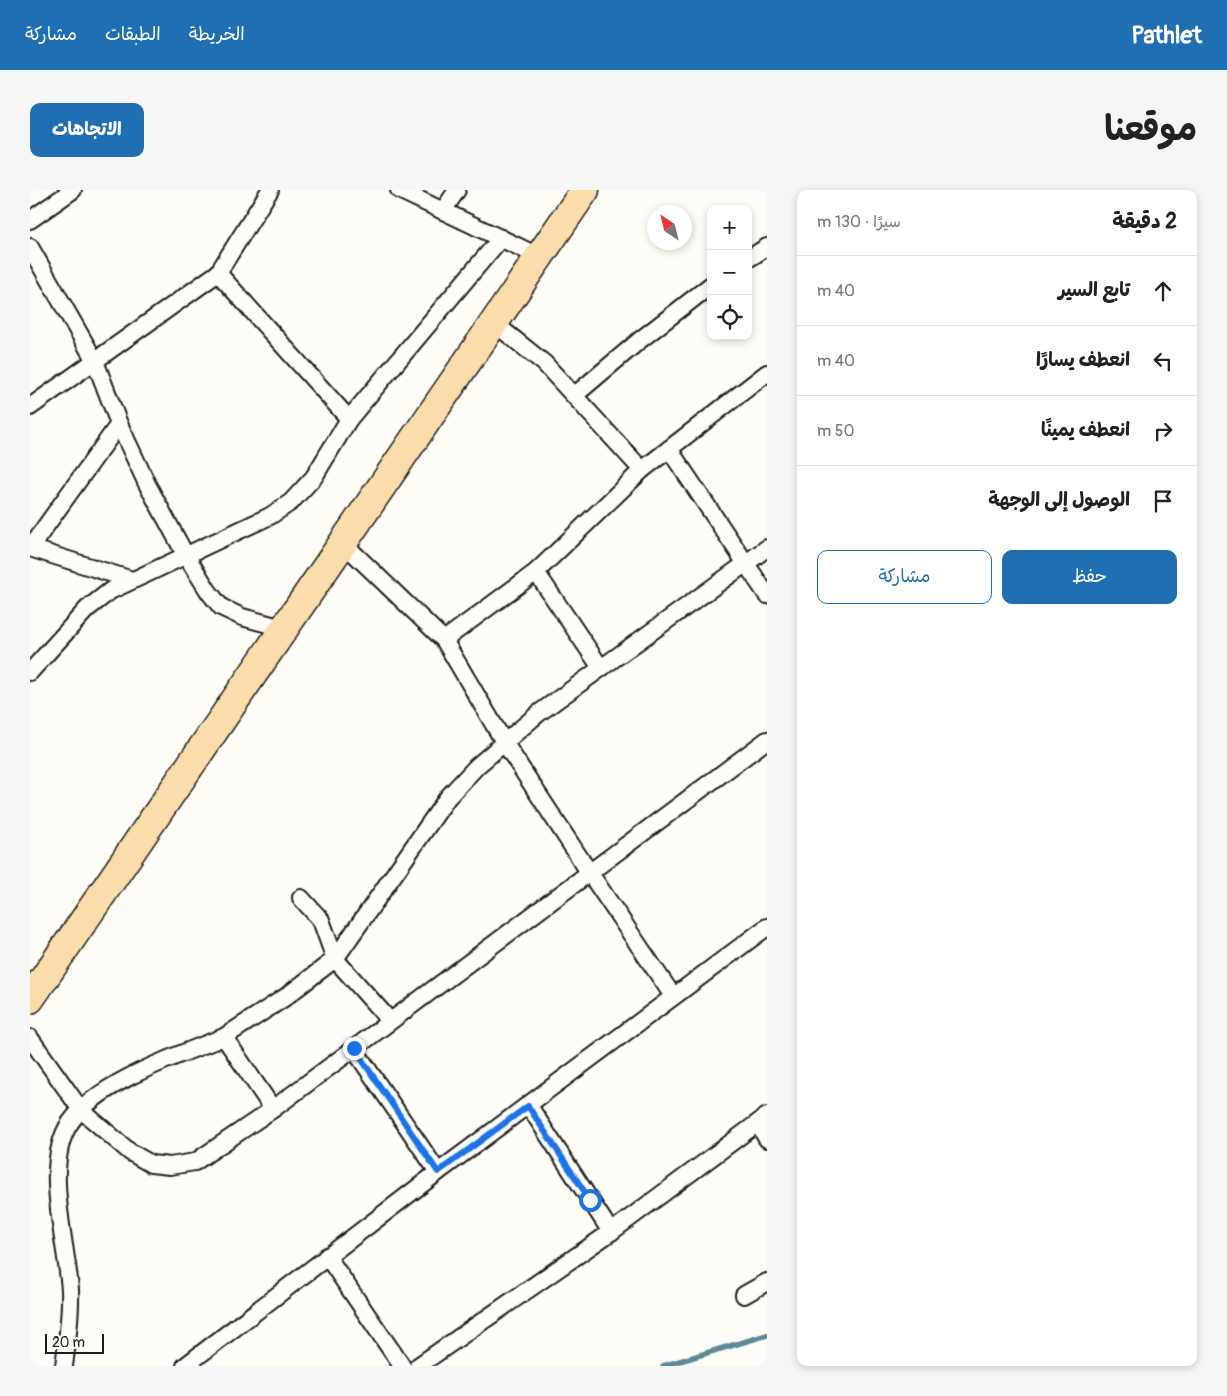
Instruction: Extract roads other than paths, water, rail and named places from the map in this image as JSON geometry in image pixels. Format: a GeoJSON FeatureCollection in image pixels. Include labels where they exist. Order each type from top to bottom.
{"type":"FeatureCollection","features":[{"type":"Feature","properties":{"kind":"highway"},"geometry":{"type":"LineString","coordinates":[[30,999],[585,190]]}},
{"type":"Feature","properties":{"kind":"street"},"geometry":{"type":"LineString","coordinates":[[30,220],[73,190]]}},
{"type":"Feature","properties":{"kind":"street"},"geometry":{"type":"LineString","coordinates":[[30,406],[218,273],[270,190]]}},
{"type":"Feature","properties":{"kind":"street"},"geometry":{"type":"LineString","coordinates":[[398,190],[540,257]]}},
{"type":"Feature","properties":{"kind":"street"},"geometry":{"type":"LineString","coordinates":[[443,212],[457,190]]}},
{"type":"Feature","properties":{"kind":"street"},"geometry":{"type":"LineString","coordinates":[[30,672],[87,609],[110,591],[185,554],[270,516],[291,502],[314,478],[349,419],[501,238]]}},
{"type":"Feature","properties":{"kind":"street"},"geometry":{"type":"LineString","coordinates":[[30,247],[95,361],[119,424],[147,484],[185,554],[221,606],[242,617],[283,628]]}},
{"type":"Feature","properties":{"kind":"street"},"geometry":{"type":"LineString","coordinates":[[752,256],[767,247]]}},
{"type":"Feature","properties":{"kind":"street"},"geometry":{"type":"LineString","coordinates":[[218,273],[349,419]]}},
{"type":"Feature","properties":{"kind":"street"},"geometry":{"type":"LineString","coordinates":[[575,395],[707,288]]}},
{"type":"Feature","properties":{"kind":"street"},"geometry":{"type":"LineString","coordinates":[[494,322],[544,363],[642,470]]}},
{"type":"Feature","properties":{"kind":"street"},"geometry":{"type":"LineString","coordinates":[[444,640],[536,572],[642,470],[767,373]]}},
{"type":"Feature","properties":{"kind":"street"},"geometry":{"type":"LineString","coordinates":[[119,424],[30,548],[132,580]]}},
{"type":"Feature","properties":{"kind":"street"},"geometry":{"type":"LineString","coordinates":[[669,449],[747,562],[767,596]]}},
{"type":"Feature","properties":{"kind":"street"},"geometry":{"type":"LineString","coordinates":[[342,542],[444,640],[504,742],[673,996]]}},
{"type":"Feature","properties":{"kind":"street"},"geometry":{"type":"LineString","coordinates":[[64,1366],[69,1323],[70,1292],[57,1187],[62,1140],[69,1124],[81,1110],[111,1088],[145,1068],[224,1037],[284,998],[335,959],[448,797],[477,766],[539,713],[767,548]]}},
{"type":"Feature","properties":{"kind":"street"},"geometry":{"type":"LineString","coordinates":[[536,572],[601,668]]}},
{"type":"Feature","properties":{"kind":"street"},"geometry":{"type":"LineString","coordinates":[[30,1038],[81,1110],[137,1156],[151,1164],[170,1166],[194,1162],[273,1109],[767,740]]}},
{"type":"Feature","properties":{"kind":"street"},"geometry":{"type":"LineString","coordinates":[[301,898],[321,920],[335,959],[390,1021]]}},
{"type":"Feature","properties":{"kind":"street"},"geometry":{"type":"LineString","coordinates":[[185,1366],[438,1172],[767,927]]}},
{"type":"Feature","properties":{"kind":"street"},"geometry":{"type":"LineString","coordinates":[[224,1037],[273,1109]]}},
{"type":"Feature","properties":{"kind":"street"},"geometry":{"type":"LineString","coordinates":[[354,1048],[438,1172]]}},
{"type":"Feature","properties":{"kind":"street"},"geometry":{"type":"LineString","coordinates":[[528,1106],[611,1232]]}},
{"type":"Feature","properties":{"kind":"street"},"geometry":{"type":"LineString","coordinates":[[418,1366],[611,1232],[763,1120],[767,1138]]}},
{"type":"Feature","properties":{"kind":"street"},"geometry":{"type":"LineString","coordinates":[[327,1256],[402,1366]]}},
{"type":"Feature","properties":{"kind":"street"},"geometry":{"type":"LineString","coordinates":[[744,1295],[767,1282]]}},
{"type":"Feature","properties":{"kind":"waterway"},"geometry":{"type":"LineString","coordinates":[[663,1366],[767,1335]]}}]}
